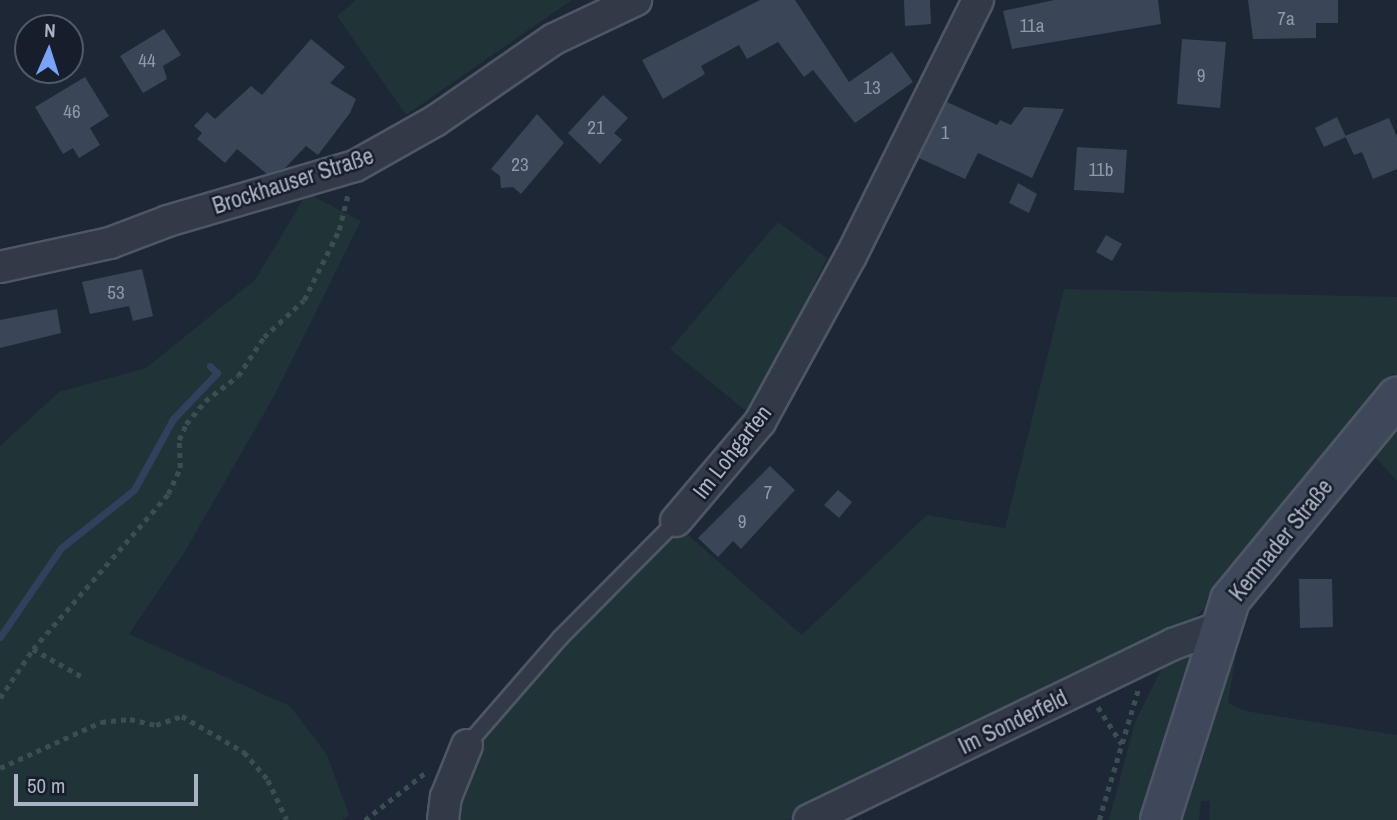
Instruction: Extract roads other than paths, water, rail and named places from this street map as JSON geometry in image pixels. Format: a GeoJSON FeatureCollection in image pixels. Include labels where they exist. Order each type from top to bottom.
{"type":"FeatureCollection","features":[{"type":"Feature","properties":{"kind":"main road","name":"Kemnader Straße"},"geometry":{"type":"LineString","coordinates":[[1160,820],[1218,628],[1244,579],[1397,397]]}},
{"type":"Feature","properties":{"kind":"street","name":"Brockhauser Straße"},"geometry":{"type":"LineString","coordinates":[[0,267],[110,243],[168,221],[355,166],[435,121],[554,39],[636,0]]}},
{"type":"Feature","properties":{"kind":"street","name":"Im Lohgarten"},"geometry":{"type":"LineString","coordinates":[[676,521],[760,422],[851,256],[978,0]]}},
{"type":"Feature","properties":{"kind":"street","name":"Im Sonderfeld"},"geometry":{"type":"LineString","coordinates":[[809,820],[1148,656],[1218,628]]}},
{"type":"Feature","properties":{"kind":"street","name":"Im Lohgarten"},"geometry":{"type":"LineString","coordinates":[[443,820],[446,797],[467,745]]}},
{"type":"Feature","properties":{"kind":"lane","name":"Im Lohgarten"},"geometry":{"type":"LineString","coordinates":[[467,745],[560,638],[676,521]]}},
{"type":"Feature","properties":{"kind":"waterway"},"geometry":{"type":"LineString","coordinates":[[0,637],[61,548],[134,490],[173,419],[217,373],[210,366]]}}]}
